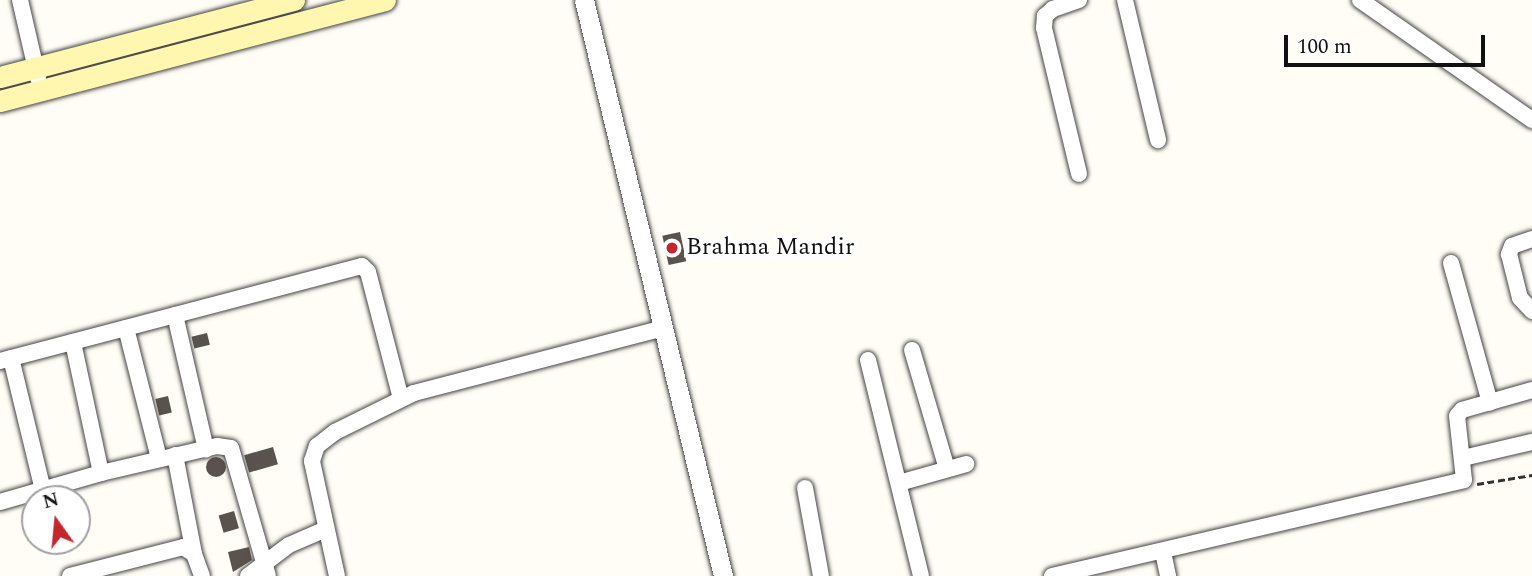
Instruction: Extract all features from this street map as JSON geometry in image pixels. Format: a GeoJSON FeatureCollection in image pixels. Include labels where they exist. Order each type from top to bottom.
{"type":"FeatureCollection","features":[{"type":"Feature","properties":{"kind":"main road"},"geometry":{"type":"LineString","coordinates":[[0,77],[294,0]]}},
{"type":"Feature","properties":{"kind":"main road"},"geometry":{"type":"LineString","coordinates":[[0,101],[385,0]]}},
{"type":"Feature","properties":{"kind":"street"},"geometry":{"type":"LineString","coordinates":[[20,0],[41,90]]}},
{"type":"Feature","properties":{"kind":"street"},"geometry":{"type":"LineString","coordinates":[[584,0],[723,576]]}},
{"type":"Feature","properties":{"kind":"street"},"geometry":{"type":"LineString","coordinates":[[1079,0],[1053,9],[1045,16],[1044,28],[1079,174]]}},
{"type":"Feature","properties":{"kind":"street"},"geometry":{"type":"LineString","coordinates":[[1125,0],[1158,140]]}},
{"type":"Feature","properties":{"kind":"street"},"geometry":{"type":"LineString","coordinates":[[1360,0],[1532,120]]}},
{"type":"Feature","properties":{"kind":"street"},"geometry":{"type":"LineString","coordinates":[[1532,239],[1512,246],[1509,254],[1520,298],[1532,311]]}},
{"type":"Feature","properties":{"kind":"street"},"geometry":{"type":"LineString","coordinates":[[1451,263],[1490,402]]}},
{"type":"Feature","properties":{"kind":"street"},"geometry":{"type":"LineString","coordinates":[[42,485],[5,360],[362,267],[368,272],[401,399]]}},
{"type":"Feature","properties":{"kind":"street"},"geometry":{"type":"LineString","coordinates":[[174,315],[206,449]]}},
{"type":"Feature","properties":{"kind":"street"},"geometry":{"type":"LineString","coordinates":[[127,328],[202,576]]}},
{"type":"Feature","properties":{"kind":"street"},"geometry":{"type":"LineString","coordinates":[[337,576],[313,474],[317,446],[357,419],[401,399],[664,328]]}},
{"type":"Feature","properties":{"kind":"street"},"geometry":{"type":"LineString","coordinates":[[73,342],[102,472]]}},
{"type":"Feature","properties":{"kind":"street"},"geometry":{"type":"LineString","coordinates":[[912,350],[947,469]]}},
{"type":"Feature","properties":{"kind":"street"},"geometry":{"type":"LineString","coordinates":[[868,360],[920,576]]}},
{"type":"Feature","properties":{"kind":"street"},"geometry":{"type":"LineString","coordinates":[[1052,576],[1092,572],[1163,552],[1464,480],[1464,458],[1457,416],[1490,402],[1532,390]]}},
{"type":"Feature","properties":{"kind":"street"},"geometry":{"type":"LineString","coordinates":[[1464,458],[1532,442]]}},
{"type":"Feature","properties":{"kind":"street"},"geometry":{"type":"LineString","coordinates":[[59,485],[167,457],[206,449],[231,448],[266,571]]}},
{"type":"Feature","properties":{"kind":"street"},"geometry":{"type":"LineString","coordinates":[[899,483],[966,464]]}},
{"type":"Feature","properties":{"kind":"street"},"geometry":{"type":"LineString","coordinates":[[805,488],[821,576]]}},
{"type":"Feature","properties":{"kind":"street"},"geometry":{"type":"LineString","coordinates":[[0,502],[21,496]]}},
{"type":"Feature","properties":{"kind":"street"},"geometry":{"type":"LineString","coordinates":[[248,576],[266,571],[289,545],[326,529]]}},
{"type":"Feature","properties":{"kind":"street"},"geometry":{"type":"LineString","coordinates":[[70,576],[116,570],[138,558],[183,547],[194,554]]}},
{"type":"Feature","properties":{"kind":"street"},"geometry":{"type":"LineString","coordinates":[[1163,552],[1168,576]]}},
{"type":"Feature","properties":{"kind":"street"},"geometry":{"type":"LineString","coordinates":[[133,576],[138,558]]}},
{"type":"Feature","properties":{"kind":"path"},"geometry":{"type":"LineString","coordinates":[[1464,480],[1487,484],[1532,475]]}},
{"type":"Feature","properties":{"kind":"building"},"geometry":{"type":"Polygon","coordinates":[[[680,232],[686,261],[669,265],[662,236],[680,232]]]}},
{"type":"Feature","properties":{"kind":"building"},"geometry":{"type":"Polygon","coordinates":[[[207,333],[210,345],[194,349],[191,337],[207,333]]]}},
{"type":"Feature","properties":{"kind":"building"},"geometry":{"type":"Polygon","coordinates":[[[168,396],[172,413],[159,415],[155,399],[168,396]]]}},
{"type":"Feature","properties":{"kind":"building"},"geometry":{"type":"Polygon","coordinates":[[[273,447],[278,464],[249,473],[244,455],[273,447]]]}},
{"type":"Feature","properties":{"kind":"building"},"geometry":{"type":"Polygon","coordinates":[[[216,457],[223,460],[226,467],[223,474],[216,477],[209,474],[206,467],[209,460],[216,457]]]}},
{"type":"Feature","properties":{"kind":"building"},"geometry":{"type":"Polygon","coordinates":[[[234,511],[239,528],[224,533],[219,515],[234,511]]]}},
{"type":"Feature","properties":{"kind":"building"},"geometry":{"type":"Polygon","coordinates":[[[249,547],[252,560],[233,572],[228,552],[249,547]]]}},
{"type":"Feature","properties":{"kind":"place","name":"Brahma Mandir"},"geometry":{"type":"Point","coordinates":[672,248]}}]}
